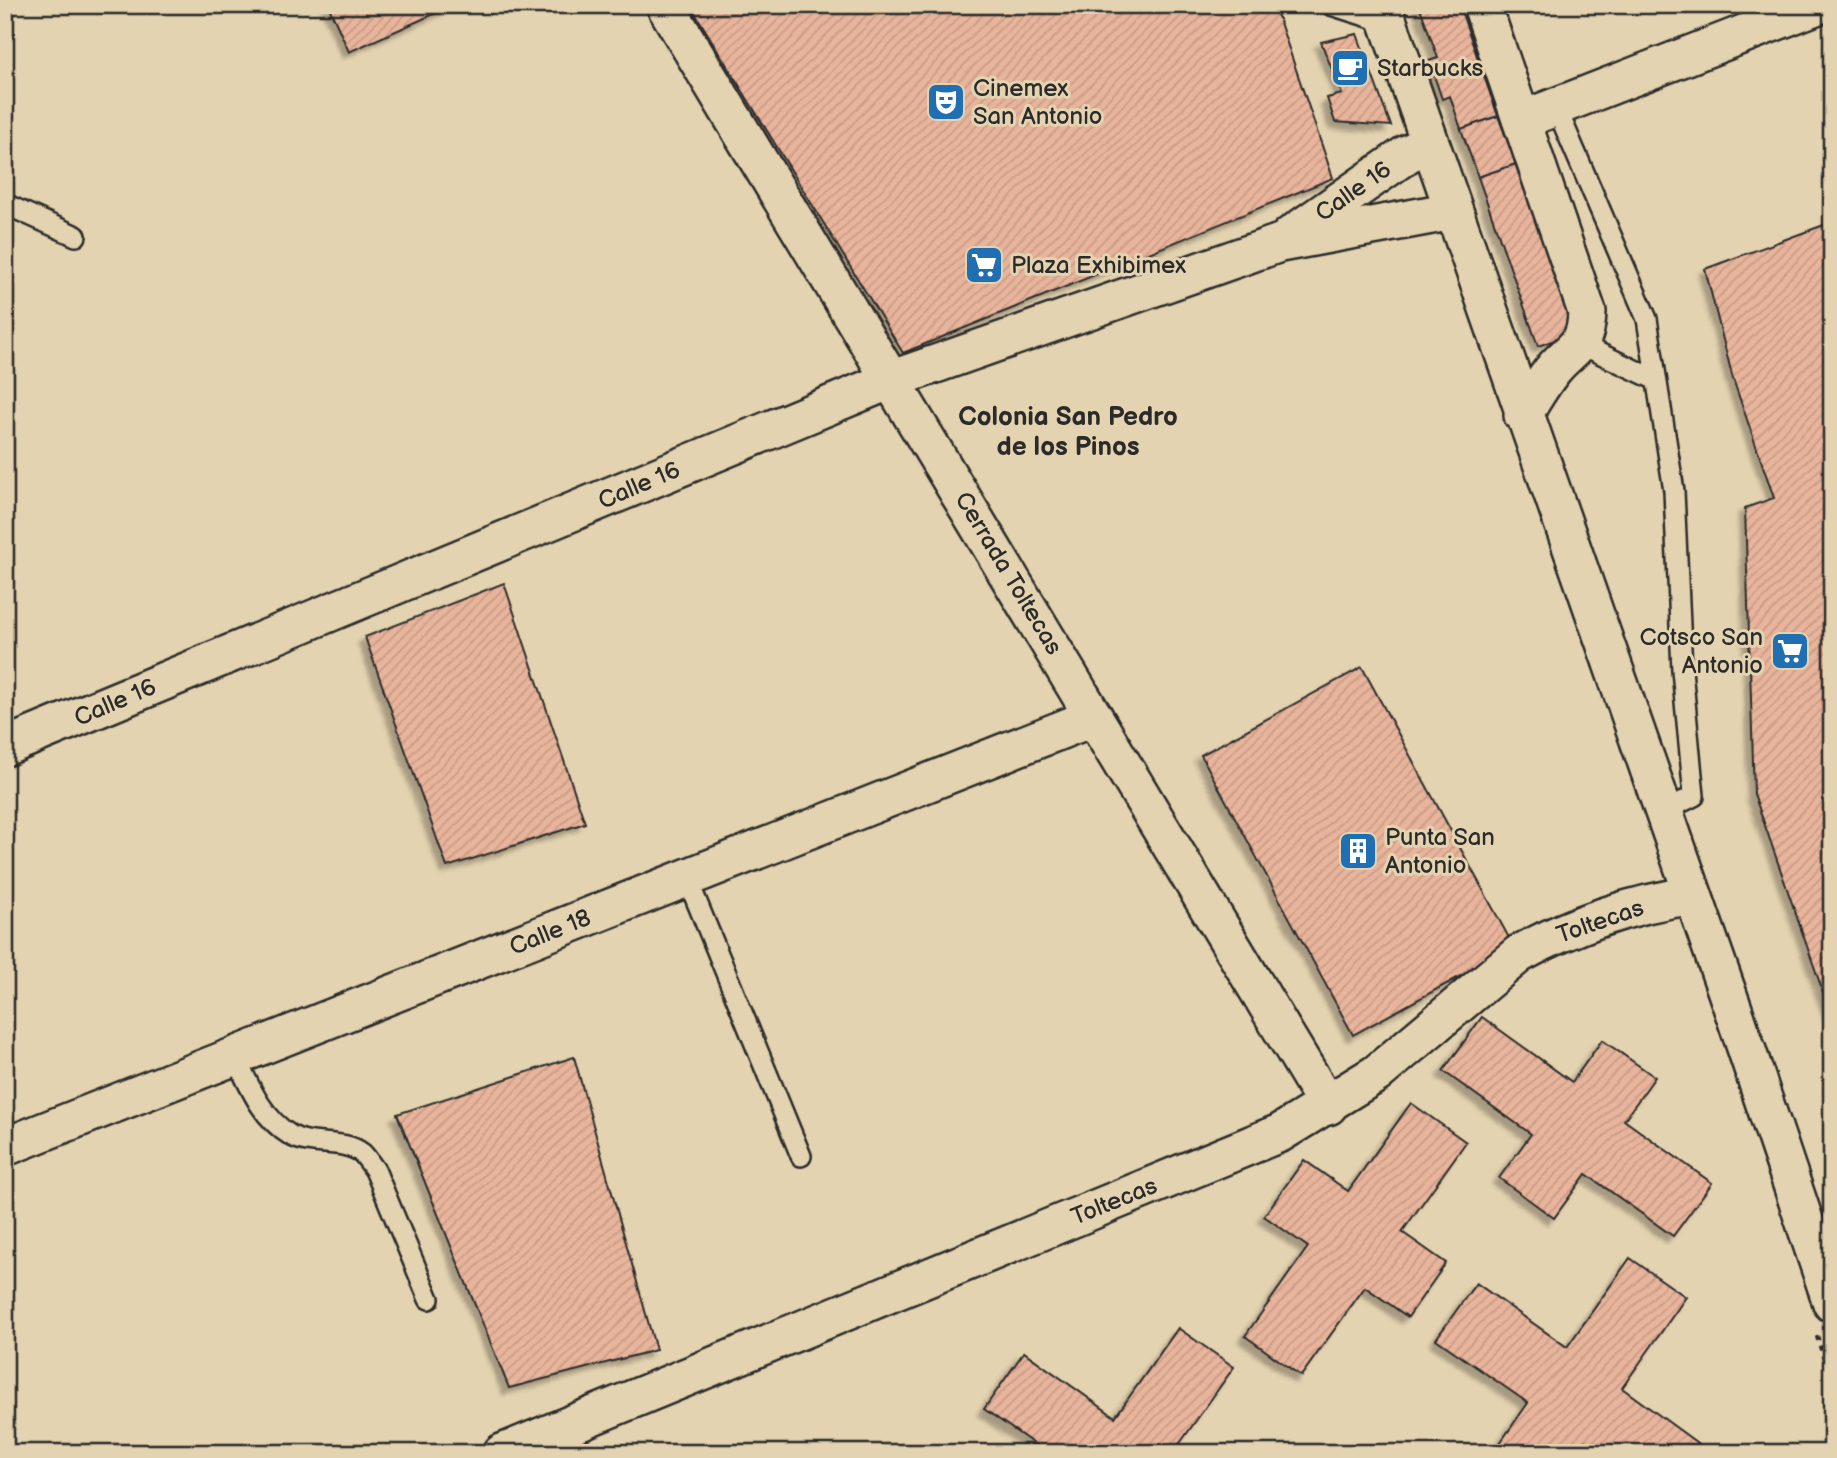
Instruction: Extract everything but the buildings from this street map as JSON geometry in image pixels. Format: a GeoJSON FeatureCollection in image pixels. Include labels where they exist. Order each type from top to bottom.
{"type":"FeatureCollection","features":[{"type":"Feature","properties":{"kind":"street","name":"Cerrada Toltecas"},"geometry":{"type":"LineString","coordinates":[[665,5],[893,379],[1328,1106]]}},
{"type":"Feature","properties":{"kind":"street"},"geometry":{"type":"LineString","coordinates":[[1482,5],[1587,312],[1587,332],[1523,415]]}},
{"type":"Feature","properties":{"kind":"street"},"geometry":{"type":"LineString","coordinates":[[1522,120],[1818,5]]}},
{"type":"Feature","properties":{"kind":"street"},"geometry":{"type":"LineString","coordinates":[[1385,14],[1807,1221],[1832,1303]]}},
{"type":"Feature","properties":{"kind":"street","name":"Calle 16"},"geometry":{"type":"LineString","coordinates":[[1280,243],[1407,154],[1429,144]]}},
{"type":"Feature","properties":{"kind":"street","name":"Calle 16"},"geometry":{"type":"LineString","coordinates":[[5,747],[893,379],[1280,243],[1453,211]]}},
{"type":"Feature","properties":{"kind":"street"},"geometry":{"type":"LineString","coordinates":[[1502,352],[1567,356]]}},
{"type":"Feature","properties":{"kind":"street","name":"Calle 18"},"geometry":{"type":"LineString","coordinates":[[5,1147],[1094,717]]}},
{"type":"Feature","properties":{"kind":"street","name":"Toltecas"},"geometry":{"type":"LineString","coordinates":[[502,1453],[1280,1133],[1377,1074],[1519,954],[1587,915],[1691,895]]}},
{"type":"Feature","properties":{"kind":"lane"},"geometry":{"type":"LineString","coordinates":[[1331,5],[1385,14]]}},
{"type":"Feature","properties":{"kind":"lane"},"geometry":{"type":"LineString","coordinates":[[1556,107],[1647,319],[1674,491],[1682,670],[1694,796],[1662,812]]}},
{"type":"Feature","properties":{"kind":"lane"},"geometry":{"type":"LineString","coordinates":[[5,204],[76,236]]}},
{"type":"Feature","properties":{"kind":"lane"},"geometry":{"type":"LineString","coordinates":[[1567,356],[1656,380]]}},
{"type":"Feature","properties":{"kind":"lane"},"geometry":{"type":"LineString","coordinates":[[687,878],[801,1156]]}},
{"type":"Feature","properties":{"kind":"lane"},"geometry":{"type":"LineString","coordinates":[[235,1056],[264,1112],[290,1135],[312,1143],[334,1144],[361,1152],[375,1170],[429,1298]]}},
{"type":"Feature","properties":{"kind":"place","name":"Starbucks"},"geometry":{"type":"Point","coordinates":[1350,68]}},
{"type":"Feature","properties":{"kind":"place","name":"Cinemex San Antonio"},"geometry":{"type":"Point","coordinates":[946,102]}},
{"type":"Feature","properties":{"kind":"place","name":"Plaza Exhibimex"},"geometry":{"type":"Point","coordinates":[984,265]}},
{"type":"Feature","properties":{"kind":"place","name":"Cotsco San Antonio"},"geometry":{"type":"Point","coordinates":[1790,651]}},
{"type":"Feature","properties":{"kind":"place","name":"Punta San Antonio"},"geometry":{"type":"Point","coordinates":[1358,851]}},
{"type":"Feature","properties":{"kind":"district","name":"Colonia San Pedro de los Pinos"},"geometry":{"type":"Point","coordinates":[1068,431]}}]}
